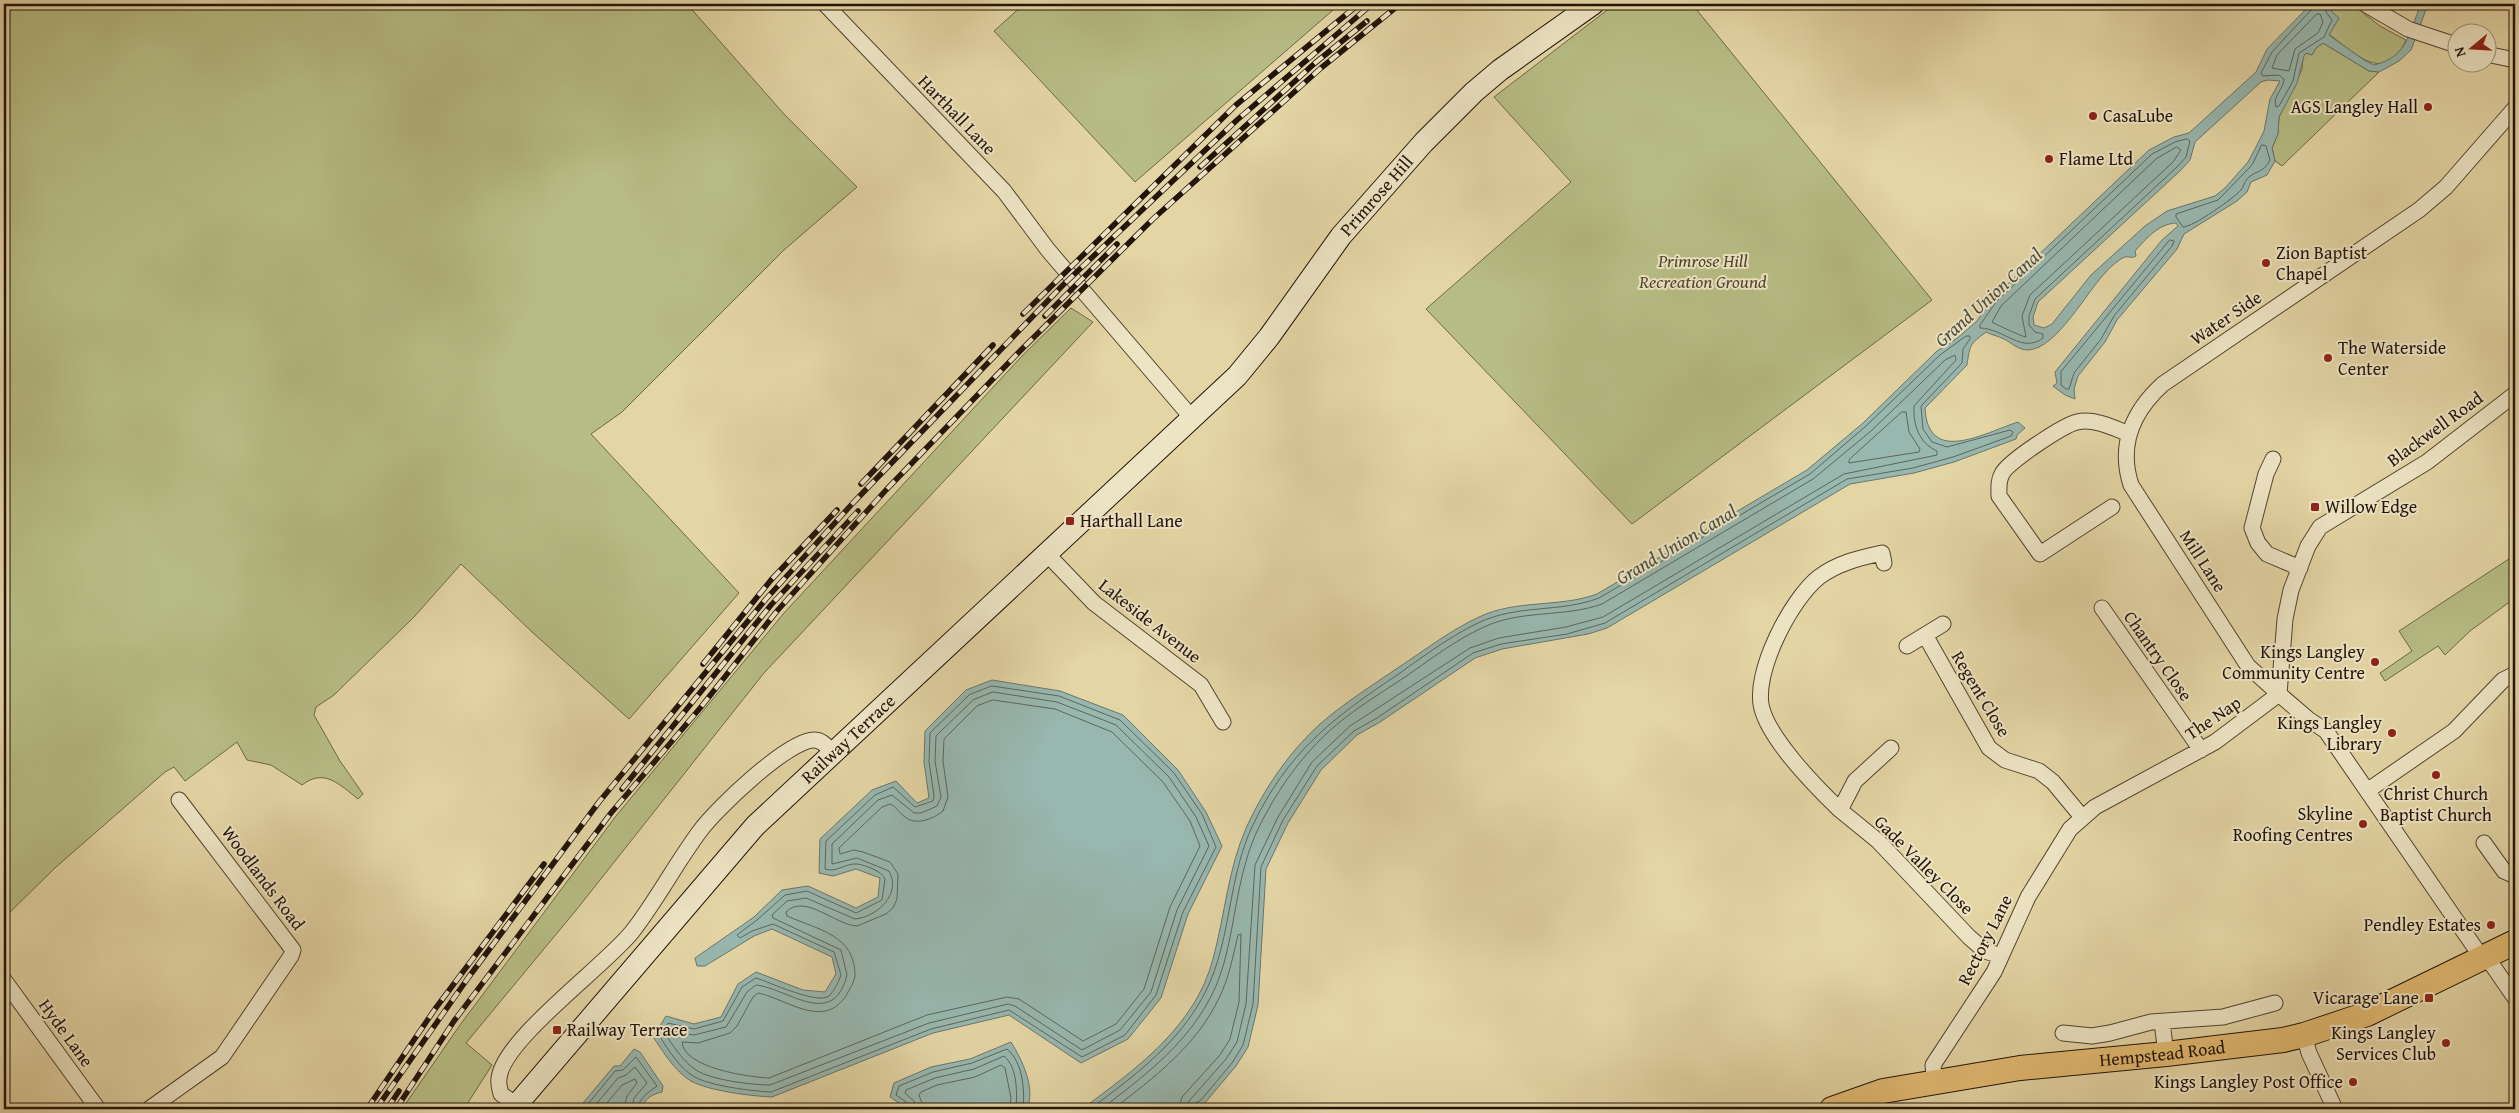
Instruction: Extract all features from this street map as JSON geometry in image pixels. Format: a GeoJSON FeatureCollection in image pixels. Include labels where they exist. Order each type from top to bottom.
{"type":"FeatureCollection","features":[{"type":"Feature","properties":{"kind":"main road","name":"Hempstead Road"},"geometry":{"type":"LineString","coordinates":[[1832,1109],[1883,1091],[1935,1084],[2020,1068],[2166,1054],[2283,1040],[2304,1035],[2367,1014],[2515,942]]}},
{"type":"Feature","properties":{"kind":"street","name":"Harthall Lane"},"geometry":{"type":"LineString","coordinates":[[825,4],[1004,191],[1048,250],[1192,418]]}},
{"type":"Feature","properties":{"kind":"street","name":"Primrose Hill"},"geometry":{"type":"LineString","coordinates":[[1192,418],[1237,376],[1269,337],[1341,236],[1424,142],[1500,70],[1593,4]]}},
{"type":"Feature","properties":{"kind":"street"},"geometry":{"type":"LineString","coordinates":[[2365,4],[2408,29],[2446,42]]}},
{"type":"Feature","properties":{"kind":"street"},"geometry":{"type":"LineString","coordinates":[[2496,56],[2515,60]]}},
{"type":"Feature","properties":{"kind":"street","name":"Water Side"},"geometry":{"type":"LineString","coordinates":[[2129,434],[2136,415],[2150,396],[2163,384],[2419,210],[2446,187],[2515,108]]}},
{"type":"Feature","properties":{"kind":"street","name":"Blackwell Road"},"geometry":{"type":"LineString","coordinates":[[2279,694],[2285,619],[2291,590],[2308,546],[2320,527],[2427,462],[2515,394]]}},
{"type":"Feature","properties":{"kind":"street","name":"Railway Terrace"},"geometry":{"type":"LineString","coordinates":[[515,1107],[754,826],[1192,418]]}},
{"type":"Feature","properties":{"kind":"street"},"geometry":{"type":"LineString","coordinates":[[2112,507],[2035,557],[2000,496],[1999,485],[2002,473],[2010,464],[2062,428],[2078,422],[2100,423],[2129,434]]}},
{"type":"Feature","properties":{"kind":"street","name":"Mill Lane"},"geometry":{"type":"LineString","coordinates":[[2129,434],[2126,469],[2131,484],[2248,666],[2279,694]]}},
{"type":"Feature","properties":{"kind":"street"},"geometry":{"type":"LineString","coordinates":[[2273,459],[2266,474],[2252,528],[2258,543],[2267,554],[2300,568]]}},
{"type":"Feature","properties":{"kind":"street","name":"Gade Valley Close"},"geometry":{"type":"LineString","coordinates":[[1882,553],[1837,565],[1818,578],[1802,595],[1774,640],[1762,684],[1761,707],[1768,725],[1819,790],[1878,841],[1969,937],[1985,951],[2001,956]]}},
{"type":"Feature","properties":{"kind":"street","name":"Lakeside Avenue"},"geometry":{"type":"LineString","coordinates":[[1047,554],[1094,603],[1201,685],[1223,722]]}},
{"type":"Feature","properties":{"kind":"street","name":"Chantry Close"},"geometry":{"type":"LineString","coordinates":[[2102,608],[2201,750]]}},
{"type":"Feature","properties":{"kind":"street"},"geometry":{"type":"LineString","coordinates":[[1907,646],[1942,624]]}},
{"type":"Feature","properties":{"kind":"street","name":"Regent Close"},"geometry":{"type":"LineString","coordinates":[[1925,635],[1989,748],[2004,760],[2038,772],[2053,782],[2082,817]]}},
{"type":"Feature","properties":{"kind":"street"},"geometry":{"type":"LineString","coordinates":[[2367,791],[2454,731],[2503,680],[2515,674]]}},
{"type":"Feature","properties":{"kind":"street"},"geometry":{"type":"LineString","coordinates":[[2279,694],[2308,719],[2326,731],[2484,957],[2515,998]]}},
{"type":"Feature","properties":{"kind":"street","name":"The Nap"},"geometry":{"type":"LineString","coordinates":[[2082,817],[2147,778],[2215,742],[2279,694]]}},
{"type":"Feature","properties":{"kind":"street"},"geometry":{"type":"LineString","coordinates":[[515,1107],[501,1094],[498,1079],[511,1053],[559,1000],[598,968],[632,932],[701,830],[724,804],[764,768],[803,742],[815,740],[823,742],[832,752]]}},
{"type":"Feature","properties":{"kind":"street"},"geometry":{"type":"LineString","coordinates":[[1840,810],[1855,781],[1891,748]]}},
{"type":"Feature","properties":{"kind":"street","name":"Woodlands Road"},"geometry":{"type":"LineString","coordinates":[[149,1109],[222,1057],[291,956],[293,950],[179,800]]}},
{"type":"Feature","properties":{"kind":"street","name":"Rectory Lane"},"geometry":{"type":"LineString","coordinates":[[1935,1084],[1933,1065],[1994,972],[2028,897],[2052,856],[2082,817]]}},
{"type":"Feature","properties":{"kind":"street"},"geometry":{"type":"LineString","coordinates":[[2484,842],[2504,871],[2515,876]]}},
{"type":"Feature","properties":{"kind":"street","name":"Hyde Lane"},"geometry":{"type":"LineString","coordinates":[[4,980],[98,1109]]}},
{"type":"Feature","properties":{"kind":"street"},"geometry":{"type":"LineString","coordinates":[[2064,1033],[2092,1036],[2151,1022],[2223,1017],[2275,1003]]}},
{"type":"Feature","properties":{"kind":"street"},"geometry":{"type":"LineString","coordinates":[[2162,1022],[2166,1054]]}},
{"type":"Feature","properties":{"kind":"street"},"geometry":{"type":"LineString","coordinates":[[2304,1035],[2309,1053],[2335,1109]]}},
{"type":"Feature","properties":{"kind":"green space"},"geometry":{"type":"Polygon","coordinates":[[[4,4],[687,4],[784,114],[857,187],[784,250],[622,412],[591,434],[739,593],[629,719],[532,632],[461,564],[414,617],[334,695],[316,707],[314,715],[340,761],[363,794],[358,799],[338,783],[331,780],[317,778],[302,785],[271,765],[247,760],[237,742],[185,781],[174,767],[165,772],[56,867],[4,918],[4,4]]]}},
{"type":"Feature","properties":{"kind":"green space"},"geometry":{"type":"Polygon","coordinates":[[[1024,4],[1340,4],[1135,182],[994,31],[1024,4]]]}},
{"type":"Feature","properties":{"kind":"green space","name":"Primrose Hill Recreation Ground"},"geometry":{"type":"Polygon","coordinates":[[[1615,4],[1692,4],[1932,300],[1632,524],[1426,309],[1571,182],[1494,97],[1615,4]]]}},
{"type":"Feature","properties":{"kind":"green space"},"geometry":{"type":"Polygon","coordinates":[[[2333,4],[2352,4],[2380,26],[2406,40],[2398,54],[2389,61],[2380,64],[2370,62],[2349,50],[2329,34],[2338,19],[2331,11],[2333,4]]]}},
{"type":"Feature","properties":{"kind":"green space"},"geometry":{"type":"Polygon","coordinates":[[[2323,43],[2369,71],[2379,72],[2282,166],[2275,161],[2272,148],[2278,134],[2279,117],[2302,69],[2303,56],[2306,53],[2312,55],[2316,48],[2323,43]]]}},
{"type":"Feature","properties":{"kind":"green space"},"geometry":{"type":"Polygon","coordinates":[[[1071,308],[1093,322],[764,673],[577,909],[466,1043],[492,1065],[464,1109],[402,1109],[460,1025],[616,816],[784,613],[1022,356],[1071,308]]]}},
{"type":"Feature","properties":{"kind":"green space"},"geometry":{"type":"Polygon","coordinates":[[[2515,555],[2515,598],[2470,631],[2445,655],[2438,646],[2385,681],[2380,673],[2412,651],[2399,631],[2515,555]]]}},
{"type":"Feature","properties":{"kind":"water"},"geometry":{"type":"Polygon","coordinates":[[[2311,4],[2333,4],[2331,11],[2339,18],[2329,35],[2374,65],[2394,56],[2401,50],[2421,4],[2428,4],[2411,50],[2399,61],[2379,72],[2369,71],[2323,43],[2316,48],[2312,55],[2306,53],[2297,83],[2279,117],[2278,134],[2272,148],[2275,161],[2267,175],[2251,182],[2247,192],[2237,201],[2184,234],[2177,249],[2117,320],[2105,342],[2078,376],[2074,389],[2075,399],[2065,395],[2053,386],[2057,383],[2055,372],[2162,240],[2178,226],[2176,223],[2158,229],[2135,251],[2136,256],[2123,258],[2111,267],[2061,329],[2050,340],[2039,347],[2028,350],[2021,349],[2004,339],[1986,332],[1971,346],[1967,365],[1925,408],[1928,426],[1936,436],[1947,441],[1974,438],[2018,422],[2025,428],[2017,435],[2016,439],[1954,462],[1914,473],[1850,484],[1607,628],[1588,634],[1502,649],[1475,658],[1380,722],[1357,735],[1321,770],[1288,823],[1266,869],[1258,1005],[1248,1047],[1236,1066],[1204,1104],[1194,1109],[1082,1109],[1142,1062],[1178,1026],[1193,1006],[1213,959],[1235,858],[1247,826],[1261,798],[1278,772],[1320,724],[1369,687],[1438,640],[1469,622],[1493,611],[1568,601],[1597,594],[1807,470],[1863,423],[1937,351],[1956,339],[1977,321],[1992,299],[2149,150],[2174,137],[2189,133],[2256,72],[2267,49],[2311,4]],[[2268,80],[2261,82],[2195,142],[2190,160],[2181,170],[2038,302],[2033,317],[2034,325],[2044,328],[2052,324],[2091,275],[2145,226],[2167,211],[2215,196],[2225,188],[2248,162],[2256,147],[2264,131],[2270,99],[2280,81],[2268,80]]]}},
{"type":"Feature","properties":{"kind":"water"},"geometry":{"type":"Polygon","coordinates":[[[992,680],[1060,691],[1123,715],[1178,770],[1206,812],[1222,846],[1188,914],[1161,998],[1128,1039],[1081,1063],[1009,1015],[933,1033],[772,1097],[708,1088],[685,1077],[670,1061],[653,1037],[666,1016],[694,1024],[721,1017],[738,984],[756,972],[803,990],[825,992],[836,974],[832,957],[772,929],[754,936],[705,966],[697,966],[695,958],[754,917],[782,890],[808,886],[856,908],[878,897],[880,878],[856,869],[833,876],[819,873],[820,839],[872,790],[896,781],[917,803],[929,798],[924,762],[925,731],[966,690],[992,680]]]}},
{"type":"Feature","properties":{"kind":"water"},"geometry":{"type":"Polygon","coordinates":[[[1011,1042],[1029,1083],[1030,1092],[1027,1109],[908,1109],[890,1097],[894,1083],[931,1067],[970,1059],[1011,1042]]]}},
{"type":"Feature","properties":{"kind":"water"},"geometry":{"type":"Polygon","coordinates":[[[634,1049],[640,1052],[663,1086],[662,1092],[649,1098],[642,1109],[578,1109],[614,1066],[620,1066],[634,1049]]]}},
{"type":"Feature","properties":{"kind":"railway"},"geometry":{"type":"LineString","coordinates":[[1023,314],[1236,105],[1359,4]]}},
{"type":"Feature","properties":{"kind":"railway"},"geometry":{"type":"LineString","coordinates":[[376,1109],[468,978],[599,802],[766,599],[852,504],[1063,285],[1237,120],[1372,4]]}},
{"type":"Feature","properties":{"kind":"railway"},"geometry":{"type":"LineString","coordinates":[[396,1109],[454,1021],[611,813],[701,707],[777,611],[886,490],[1020,351],[1153,219],[1321,68],[1400,4]]}},
{"type":"Feature","properties":{"kind":"railway"},"geometry":{"type":"LineString","coordinates":[[1200,167],[1315,63],[1367,21]]}},
{"type":"Feature","properties":{"kind":"railway"},"geometry":{"type":"LineString","coordinates":[[1045,316],[1117,244]]}},
{"type":"Feature","properties":{"kind":"railway"},"geometry":{"type":"LineString","coordinates":[[861,484],[993,345]]}},
{"type":"Feature","properties":{"kind":"railway"},"geometry":{"type":"LineString","coordinates":[[703,664],[771,580],[837,510]]}},
{"type":"Feature","properties":{"kind":"railway"},"geometry":{"type":"LineString","coordinates":[[622,789],[771,605],[858,511]]}},
{"type":"Feature","properties":{"kind":"railway"},"geometry":{"type":"LineString","coordinates":[[367,1109],[435,1009],[544,864]]}},
{"type":"Feature","properties":{"kind":"railway"},"geometry":{"type":"LineString","coordinates":[[387,1109],[399,1091]]}},
{"type":"Feature","properties":{"kind":"place","name":"AGS Langley Hall"},"geometry":{"type":"Point","coordinates":[2428,107]}},
{"type":"Feature","properties":{"kind":"place","name":"CasaLube"},"geometry":{"type":"Point","coordinates":[2093,116]}},
{"type":"Feature","properties":{"kind":"place","name":"Flame Ltd"},"geometry":{"type":"Point","coordinates":[2049,159]}},
{"type":"Feature","properties":{"kind":"place","name":"Zion Baptist Chapel"},"geometry":{"type":"Point","coordinates":[2266,263]}},
{"type":"Feature","properties":{"kind":"place","name":"The Waterside Center"},"geometry":{"type":"Point","coordinates":[2328,358]}},
{"type":"Feature","properties":{"kind":"place","name":"Willow Edge"},"geometry":{"type":"Point","coordinates":[2315,507]}},
{"type":"Feature","properties":{"kind":"place","name":"Harthall Lane"},"geometry":{"type":"Point","coordinates":[1070,521]}},
{"type":"Feature","properties":{"kind":"place","name":"Kings Langley Community Centre"},"geometry":{"type":"Point","coordinates":[2375,662]}},
{"type":"Feature","properties":{"kind":"place","name":"Kings Langley Library"},"geometry":{"type":"Point","coordinates":[2392,733]}},
{"type":"Feature","properties":{"kind":"place","name":"Christ Church Baptist Church"},"geometry":{"type":"Point","coordinates":[2436,775]}},
{"type":"Feature","properties":{"kind":"place","name":"Skyline Roofing Centres"},"geometry":{"type":"Point","coordinates":[2363,824]}},
{"type":"Feature","properties":{"kind":"place","name":"Pendley Estates"},"geometry":{"type":"Point","coordinates":[2491,925]}},
{"type":"Feature","properties":{"kind":"place","name":"Vicarage Lane"},"geometry":{"type":"Point","coordinates":[2429,998]}},
{"type":"Feature","properties":{"kind":"place","name":"Railway Terrace"},"geometry":{"type":"Point","coordinates":[557,1030]}},
{"type":"Feature","properties":{"kind":"place","name":"Kings Langley Services Club"},"geometry":{"type":"Point","coordinates":[2446,1043]}},
{"type":"Feature","properties":{"kind":"place","name":"Kings Langley Post Office"},"geometry":{"type":"Point","coordinates":[2353,1082]}},
{"type":"Feature","properties":{"kind":"water label","name":"Grand Union Canal"},"geometry":{"type":"Point","coordinates":[1988,297]}},
{"type":"Feature","properties":{"kind":"water label","name":"Grand Union Canal"},"geometry":{"type":"Point","coordinates":[1676,544]}}]}
